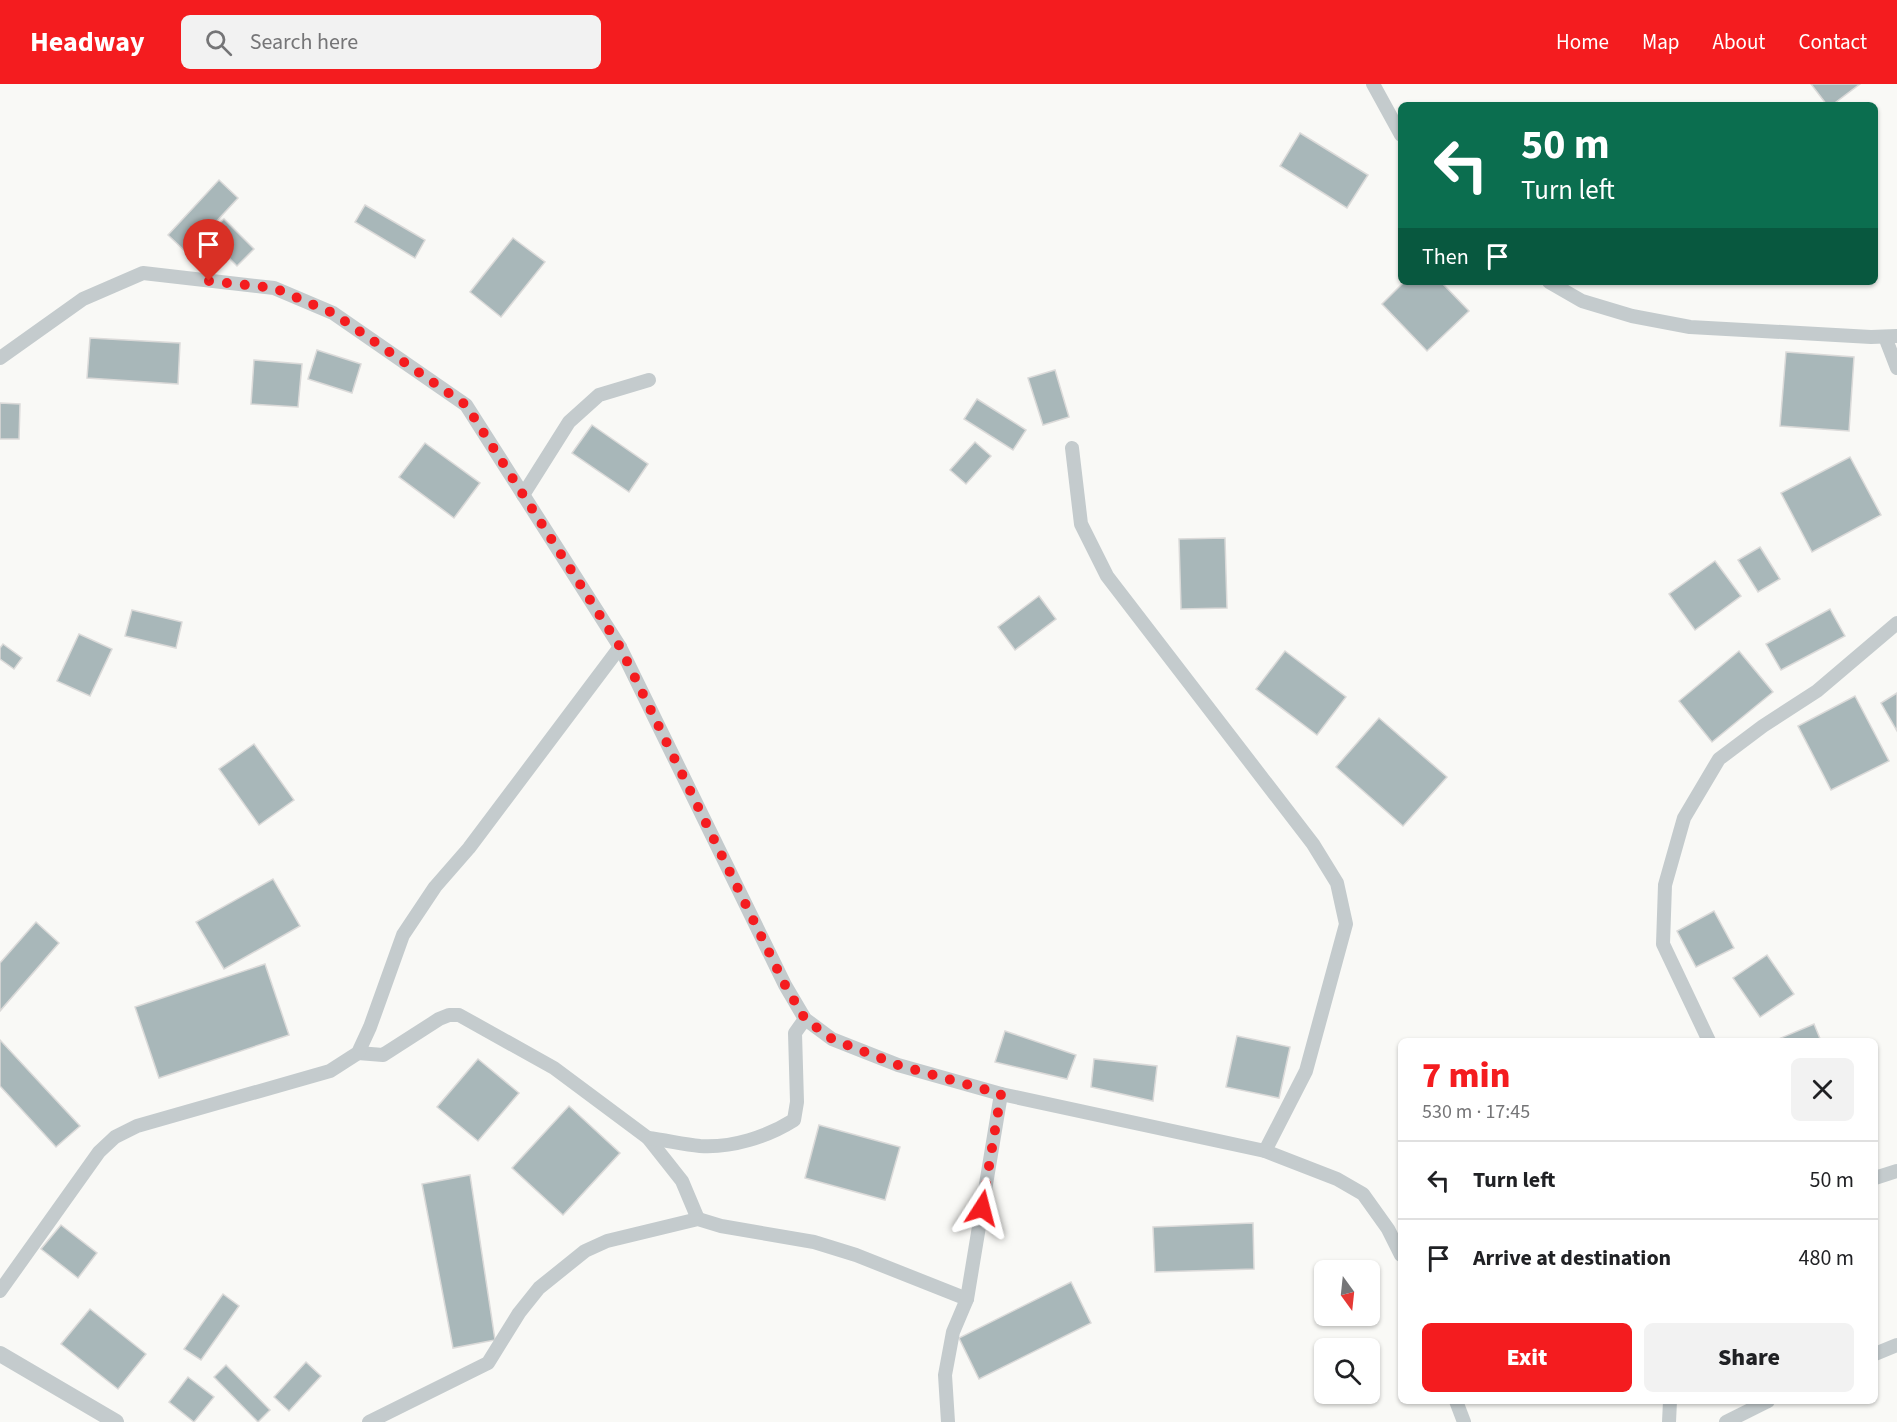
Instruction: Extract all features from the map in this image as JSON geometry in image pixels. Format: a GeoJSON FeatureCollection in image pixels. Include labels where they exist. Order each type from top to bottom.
{"type":"FeatureCollection","features":[{"type":"Feature","properties":{"kind":"street"},"geometry":{"type":"LineString","coordinates":[[1372,84],[1398,130]]}},
{"type":"Feature","properties":{"kind":"street"},"geometry":{"type":"LineString","coordinates":[[0,358],[83,299],[143,273],[274,288],[333,313],[466,405],[620,647],[780,974],[805,1019],[832,1039],[898,1065],[1001,1094],[1265,1151],[1338,1179],[1363,1194],[1388,1229],[1398,1249]]}},
{"type":"Feature","properties":{"kind":"street"},"geometry":{"type":"LineString","coordinates":[[1554,285],[1582,301],[1632,316],[1690,327],[1891,337],[1897,368]]}},
{"type":"Feature","properties":{"kind":"street"},"geometry":{"type":"LineString","coordinates":[[523,495],[568,422],[599,395],[649,380]]}},
{"type":"Feature","properties":{"kind":"street"},"geometry":{"type":"LineString","coordinates":[[1072,448],[1081,524],[1107,576],[1313,844],[1336,883],[1346,924],[1306,1071],[1265,1151]]}},
{"type":"Feature","properties":{"kind":"street"},"geometry":{"type":"LineString","coordinates":[[1707,1038],[1663,944],[1665,885],[1684,818],[1719,759],[1763,726],[1817,691],[1897,623]]}},
{"type":"Feature","properties":{"kind":"street"},"geometry":{"type":"LineString","coordinates":[[0,1291],[99,1152],[115,1137],[137,1126],[330,1071],[358,1053],[370,1027],[403,935],[435,887],[469,848],[620,647]]}},
{"type":"Feature","properties":{"kind":"street"},"geometry":{"type":"LineString","coordinates":[[358,1053],[383,1055],[439,1019],[449,1015],[459,1015],[554,1068],[648,1137],[682,1180],[698,1219]]}},
{"type":"Feature","properties":{"kind":"street"},"geometry":{"type":"LineString","coordinates":[[648,1137],[700,1146],[732,1144],[778,1131],[794,1120],[797,1102],[794,1061],[795,1033],[805,1019]]}},
{"type":"Feature","properties":{"kind":"street"},"geometry":{"type":"LineString","coordinates":[[948,1422],[945,1375],[953,1332],[967,1299],[1001,1094]]}},
{"type":"Feature","properties":{"kind":"street"},"geometry":{"type":"LineString","coordinates":[[1878,1177],[1897,1171]]}},
{"type":"Feature","properties":{"kind":"street"},"geometry":{"type":"LineString","coordinates":[[369,1422],[488,1363],[519,1313],[539,1288],[585,1251],[607,1241],[698,1219],[856,1255],[967,1299]]}},
{"type":"Feature","properties":{"kind":"street"},"geometry":{"type":"LineString","coordinates":[[1878,1353],[1897,1345]]}},
{"type":"Feature","properties":{"kind":"street"},"geometry":{"type":"LineString","coordinates":[[0,1354],[116,1422]]}},
{"type":"Feature","properties":{"kind":"street"},"geometry":{"type":"LineString","coordinates":[[1457,1404],[1464,1422]]}},
{"type":"Feature","properties":{"kind":"street"},"geometry":{"type":"LineString","coordinates":[[1669,1422],[1671,1404]]}},
{"type":"Feature","properties":{"kind":"street"},"geometry":{"type":"LineString","coordinates":[[1726,1422],[1762,1404]]}},
{"type":"Feature","properties":{"kind":"building"},"geometry":{"type":"Polygon","coordinates":[[[1811,84],[1860,84],[1836,102],[1825,102],[1811,84]]]}},
{"type":"Feature","properties":{"kind":"building"},"geometry":{"type":"Polygon","coordinates":[[[1300,133],[1368,175],[1347,208],[1280,166],[1300,133]]]}},
{"type":"Feature","properties":{"kind":"building"},"geometry":{"type":"Polygon","coordinates":[[[219,180],[238,198],[187,253],[168,235],[219,180]]]}},
{"type":"Feature","properties":{"kind":"building"},"geometry":{"type":"Polygon","coordinates":[[[365,205],[425,240],[415,258],[355,222],[365,205]]]}},
{"type":"Feature","properties":{"kind":"building"},"geometry":{"type":"Polygon","coordinates":[[[224,219],[254,249],[237,266],[206,235],[224,219]]]}},
{"type":"Feature","properties":{"kind":"building"},"geometry":{"type":"Polygon","coordinates":[[[513,238],[545,262],[501,317],[470,292],[513,238]]]}},
{"type":"Feature","properties":{"kind":"building"},"geometry":{"type":"Polygon","coordinates":[[[1401,285],[1444,285],[1469,311],[1427,351],[1382,304],[1401,285]]]}},
{"type":"Feature","properties":{"kind":"building"},"geometry":{"type":"Polygon","coordinates":[[[90,338],[180,343],[178,384],[87,378],[90,338]]]}},
{"type":"Feature","properties":{"kind":"building"},"geometry":{"type":"Polygon","coordinates":[[[317,350],[361,364],[352,393],[308,379],[317,350]]]}},
{"type":"Feature","properties":{"kind":"building"},"geometry":{"type":"Polygon","coordinates":[[[1786,352],[1854,357],[1849,431],[1780,426],[1786,352]]]}},
{"type":"Feature","properties":{"kind":"building"},"geometry":{"type":"Polygon","coordinates":[[[254,360],[302,364],[298,407],[251,404],[254,360]]]}},
{"type":"Feature","properties":{"kind":"building"},"geometry":{"type":"Polygon","coordinates":[[[1055,370],[1069,417],[1043,425],[1028,378],[1055,370]]]}},
{"type":"Feature","properties":{"kind":"building"},"geometry":{"type":"Polygon","coordinates":[[[977,399],[1026,430],[1013,450],[964,419],[977,399]]]}},
{"type":"Feature","properties":{"kind":"building"},"geometry":{"type":"Polygon","coordinates":[[[0,403],[20,404],[19,439],[0,439],[0,403]]]}},
{"type":"Feature","properties":{"kind":"building"},"geometry":{"type":"Polygon","coordinates":[[[592,425],[648,464],[629,492],[572,453],[592,425]]]}},
{"type":"Feature","properties":{"kind":"building"},"geometry":{"type":"Polygon","coordinates":[[[975,442],[991,456],[966,484],[950,470],[975,442]]]}},
{"type":"Feature","properties":{"kind":"building"},"geometry":{"type":"Polygon","coordinates":[[[425,443],[480,483],[454,518],[399,477],[425,443]]]}},
{"type":"Feature","properties":{"kind":"building"},"geometry":{"type":"Polygon","coordinates":[[[1850,457],[1881,515],[1812,552],[1781,493],[1850,457]]]}},
{"type":"Feature","properties":{"kind":"building"},"geometry":{"type":"Polygon","coordinates":[[[1225,538],[1227,608],[1181,609],[1179,539],[1225,538]]]}},
{"type":"Feature","properties":{"kind":"building"},"geometry":{"type":"Polygon","coordinates":[[[1760,547],[1780,579],[1758,592],[1738,560],[1760,547]]]}},
{"type":"Feature","properties":{"kind":"building"},"geometry":{"type":"Polygon","coordinates":[[[1715,561],[1741,596],[1695,630],[1669,594],[1715,561]]]}},
{"type":"Feature","properties":{"kind":"building"},"geometry":{"type":"Polygon","coordinates":[[[1039,596],[1056,619],[1015,650],[998,627],[1039,596]]]}},
{"type":"Feature","properties":{"kind":"building"},"geometry":{"type":"Polygon","coordinates":[[[1830,609],[1845,636],[1781,670],[1766,644],[1830,609]]]}},
{"type":"Feature","properties":{"kind":"building"},"geometry":{"type":"Polygon","coordinates":[[[132,610],[182,622],[176,648],[125,636],[132,610]]]}},
{"type":"Feature","properties":{"kind":"building"},"geometry":{"type":"Polygon","coordinates":[[[79,634],[112,649],[90,696],[57,681],[79,634]]]}},
{"type":"Feature","properties":{"kind":"building"},"geometry":{"type":"Polygon","coordinates":[[[3,644],[22,658],[14,669],[0,659],[0,648],[3,644]]]}},
{"type":"Feature","properties":{"kind":"building"},"geometry":{"type":"Polygon","coordinates":[[[1285,651],[1346,697],[1317,735],[1256,689],[1285,651]]]}},
{"type":"Feature","properties":{"kind":"building"},"geometry":{"type":"Polygon","coordinates":[[[1739,651],[1773,692],[1712,742],[1679,701],[1739,651]]]}},
{"type":"Feature","properties":{"kind":"building"},"geometry":{"type":"Polygon","coordinates":[[[1897,693],[1897,731],[1881,703],[1897,693]]]}},
{"type":"Feature","properties":{"kind":"building"},"geometry":{"type":"Polygon","coordinates":[[[1855,696],[1889,761],[1831,790],[1798,726],[1855,696]]]}},
{"type":"Feature","properties":{"kind":"building"},"geometry":{"type":"Polygon","coordinates":[[[1379,718],[1447,777],[1403,826],[1336,767],[1379,718]]]}},
{"type":"Feature","properties":{"kind":"building"},"geometry":{"type":"Polygon","coordinates":[[[254,744],[294,800],[259,825],[219,769],[254,744]]]}},
{"type":"Feature","properties":{"kind":"building"},"geometry":{"type":"Polygon","coordinates":[[[273,879],[300,926],[224,969],[196,922],[273,879]]]}},
{"type":"Feature","properties":{"kind":"building"},"geometry":{"type":"Polygon","coordinates":[[[1714,911],[1734,948],[1696,967],[1677,931],[1714,911]]]}},
{"type":"Feature","properties":{"kind":"building"},"geometry":{"type":"Polygon","coordinates":[[[36,922],[59,943],[0,1011],[0,963],[36,922]]]}},
{"type":"Feature","properties":{"kind":"building"},"geometry":{"type":"Polygon","coordinates":[[[1767,955],[1794,994],[1760,1017],[1733,978],[1767,955]]]}},
{"type":"Feature","properties":{"kind":"building"},"geometry":{"type":"Polygon","coordinates":[[[265,964],[289,1035],[159,1078],[135,1007],[265,964]]]}},
{"type":"Feature","properties":{"kind":"building"},"geometry":{"type":"Polygon","coordinates":[[[1814,1024],[1820,1038],[1781,1038],[1814,1024]]]}},
{"type":"Feature","properties":{"kind":"building"},"geometry":{"type":"Polygon","coordinates":[[[1005,1031],[1076,1055],[1067,1079],[995,1062],[1005,1031]]]}},
{"type":"Feature","properties":{"kind":"building"},"geometry":{"type":"Polygon","coordinates":[[[1237,1036],[1290,1047],[1279,1098],[1226,1087],[1237,1036]]]}},
{"type":"Feature","properties":{"kind":"building"},"geometry":{"type":"Polygon","coordinates":[[[0,1040],[80,1126],[56,1147],[0,1086],[0,1040]]]}},
{"type":"Feature","properties":{"kind":"building"},"geometry":{"type":"Polygon","coordinates":[[[478,1059],[519,1093],[478,1141],[437,1107],[478,1059]]]}},
{"type":"Feature","properties":{"kind":"building"},"geometry":{"type":"Polygon","coordinates":[[[1094,1059],[1157,1066],[1153,1101],[1091,1087],[1094,1059]]]}},
{"type":"Feature","properties":{"kind":"building"},"geometry":{"type":"Polygon","coordinates":[[[569,1106],[620,1153],[563,1215],[512,1168],[569,1106]]]}},
{"type":"Feature","properties":{"kind":"building"},"geometry":{"type":"Polygon","coordinates":[[[819,1125],[900,1147],[885,1200],[805,1178],[819,1125]]]}},
{"type":"Feature","properties":{"kind":"building"},"geometry":{"type":"Polygon","coordinates":[[[470,1175],[495,1340],[453,1348],[422,1184],[470,1175]]]}},
{"type":"Feature","properties":{"kind":"building"},"geometry":{"type":"Polygon","coordinates":[[[1253,1223],[1254,1269],[1155,1272],[1153,1227],[1253,1223]]]}},
{"type":"Feature","properties":{"kind":"building"},"geometry":{"type":"Polygon","coordinates":[[[61,1225],[97,1253],[78,1278],[41,1249],[61,1225]]]}},
{"type":"Feature","properties":{"kind":"building"},"geometry":{"type":"Polygon","coordinates":[[[1071,1282],[1091,1323],[979,1379],[959,1338],[1071,1282]]]}},
{"type":"Feature","properties":{"kind":"building"},"geometry":{"type":"Polygon","coordinates":[[[223,1294],[239,1306],[201,1360],[184,1349],[223,1294]]]}},
{"type":"Feature","properties":{"kind":"building"},"geometry":{"type":"Polygon","coordinates":[[[90,1309],[146,1354],[118,1389],[61,1344],[90,1309]]]}},
{"type":"Feature","properties":{"kind":"building"},"geometry":{"type":"Polygon","coordinates":[[[306,1362],[321,1376],[289,1411],[274,1397],[306,1362]]]}},
{"type":"Feature","properties":{"kind":"building"},"geometry":{"type":"Polygon","coordinates":[[[226,1365],[270,1410],[258,1422],[214,1377],[226,1365]]]}},
{"type":"Feature","properties":{"kind":"building"},"geometry":{"type":"Polygon","coordinates":[[[188,1377],[214,1397],[194,1422],[169,1402],[188,1377]]]}},
{"type":"Feature","properties":{"kind":"route"},"geometry":{"type":"LineString","coordinates":[[209,281],[274,288],[333,313],[466,405],[620,647],[785,985],[805,1019],[832,1039],[898,1065],[1001,1094],[982,1208]]}}]}
